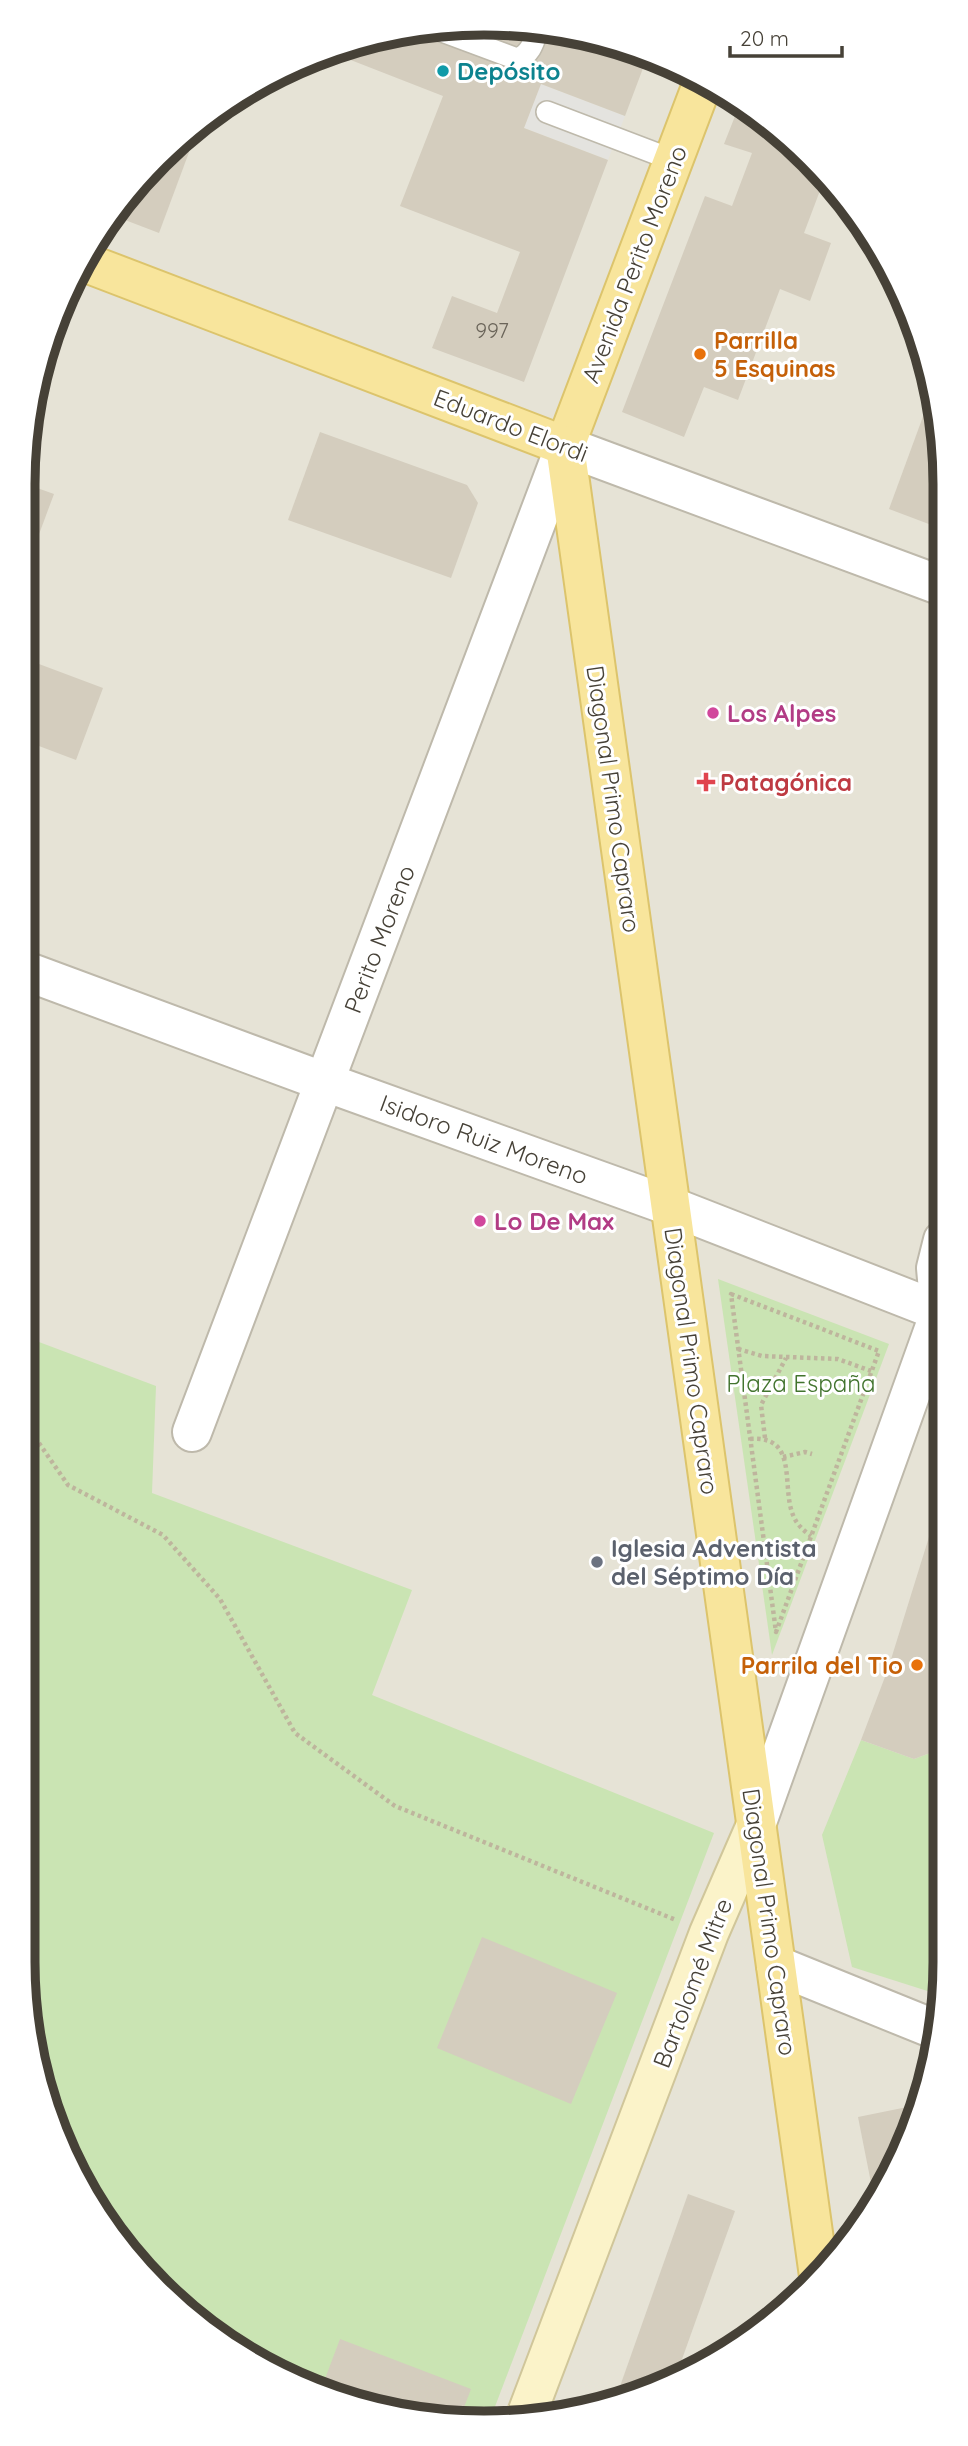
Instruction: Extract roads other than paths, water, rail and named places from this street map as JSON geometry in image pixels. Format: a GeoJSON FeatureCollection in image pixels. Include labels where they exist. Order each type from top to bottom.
{"type":"FeatureCollection","features":[{"type":"Feature","properties":{"kind":"main road","name":"Avenida Perito Moreno"},"geometry":{"type":"LineString","coordinates":[[565,446],[700,90]]}},
{"type":"Feature","properties":{"kind":"main road","name":"Eduardo Elordi"},"geometry":{"type":"LineString","coordinates":[[92,265],[565,446]]}},
{"type":"Feature","properties":{"kind":"main road","name":"Diagonal Primo Capraro"},"geometry":{"type":"LineString","coordinates":[[565,446],[817,2263]]}},
{"type":"Feature","properties":{"kind":"street","name":"Eduardo Elordi"},"geometry":{"type":"LineString","coordinates":[[565,446],[933,583]]}},
{"type":"Feature","properties":{"kind":"street","name":"Perito Moreno"},"geometry":{"type":"LineString","coordinates":[[192,1432],[565,446]]}},
{"type":"Feature","properties":{"kind":"street","name":"Isidoro Ruiz Moreno"},"geometry":{"type":"LineString","coordinates":[[35,974],[670,1206],[933,1308]]}},
{"type":"Feature","properties":{"kind":"street","name":"Bartolomé Mitre"},"geometry":{"type":"LineString","coordinates":[[529,2408],[709,1933],[757,1825],[933,1336]]}},
{"type":"Feature","properties":{"kind":"street"},"geometry":{"type":"LineString","coordinates":[[776,1965],[928,2027]]}},
{"type":"Feature","properties":{"kind":"lane"},"geometry":{"type":"LineString","coordinates":[[455,36],[517,59],[525,57],[535,38]]}},
{"type":"Feature","properties":{"kind":"lane"},"geometry":{"type":"LineString","coordinates":[[547,112],[673,160]]}},
{"type":"Feature","properties":{"kind":"place","name":"Depósito"},"geometry":{"type":"Point","coordinates":[443,71]}},
{"type":"Feature","properties":{"kind":"place","name":"Parrilla 5 Esquinas"},"geometry":{"type":"Point","coordinates":[700,354]}},
{"type":"Feature","properties":{"kind":"place","name":"Los Alpes"},"geometry":{"type":"Point","coordinates":[713,713]}},
{"type":"Feature","properties":{"kind":"place","name":"Patagónica"},"geometry":{"type":"Point","coordinates":[706,782]}},
{"type":"Feature","properties":{"kind":"place","name":"Lo De Max"},"geometry":{"type":"Point","coordinates":[480,1221]}},
{"type":"Feature","properties":{"kind":"place","name":"Iglesia Adventista del Séptimo Día"},"geometry":{"type":"Point","coordinates":[597,1562]}},
{"type":"Feature","properties":{"kind":"place","name":"Parrila del Tio"},"geometry":{"type":"Point","coordinates":[917,1665]}},
{"type":"Feature","properties":{"kind":"park label","name":"Plaza España"},"geometry":{"type":"Point","coordinates":[801,1383]}}]}
